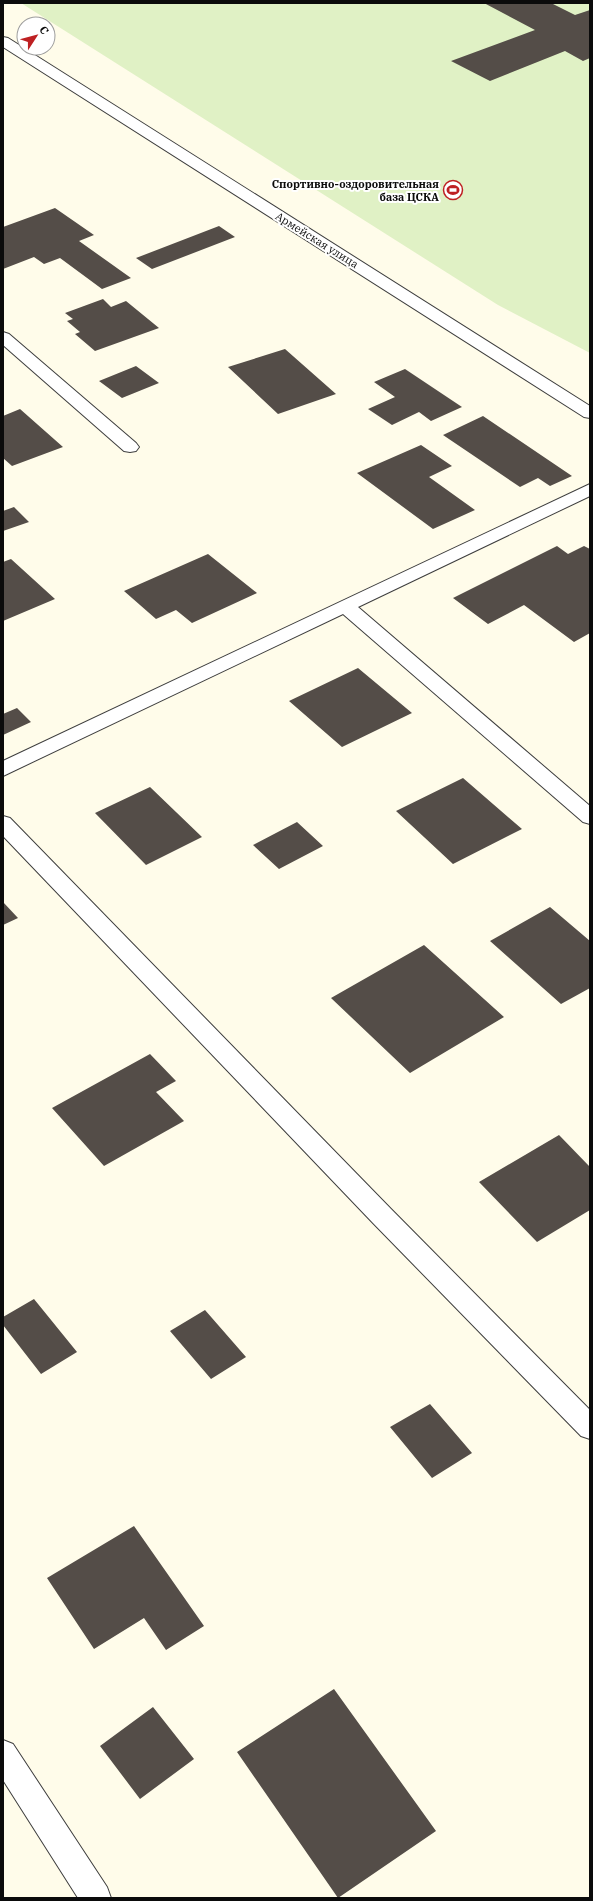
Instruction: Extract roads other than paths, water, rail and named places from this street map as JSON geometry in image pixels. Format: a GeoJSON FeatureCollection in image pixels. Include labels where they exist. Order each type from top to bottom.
{"type":"FeatureCollection","features":[{"type":"Feature","properties":{"kind":"street","name":"Армейская улица"},"geometry":{"type":"LineString","coordinates":[[3,41],[590,413]]}},
{"type":"Feature","properties":{"kind":"street"},"geometry":{"type":"LineString","coordinates":[[3,337],[130,447]]}},
{"type":"Feature","properties":{"kind":"street"},"geometry":{"type":"LineString","coordinates":[[3,769],[590,489]]}},
{"type":"Feature","properties":{"kind":"street"},"geometry":{"type":"LineString","coordinates":[[345,606],[590,817]]}},
{"type":"Feature","properties":{"kind":"street"},"geometry":{"type":"LineString","coordinates":[[3,823],[382,1216],[590,1428]]}},
{"type":"Feature","properties":{"kind":"street"},"geometry":{"type":"LineString","coordinates":[[3,1754],[96,1898]]}},
{"type":"Feature","properties":{"kind":"place","name":"Спортивно-оздоровительная база ЦСКА"},"geometry":{"type":"Point","coordinates":[453,190]}}]}
